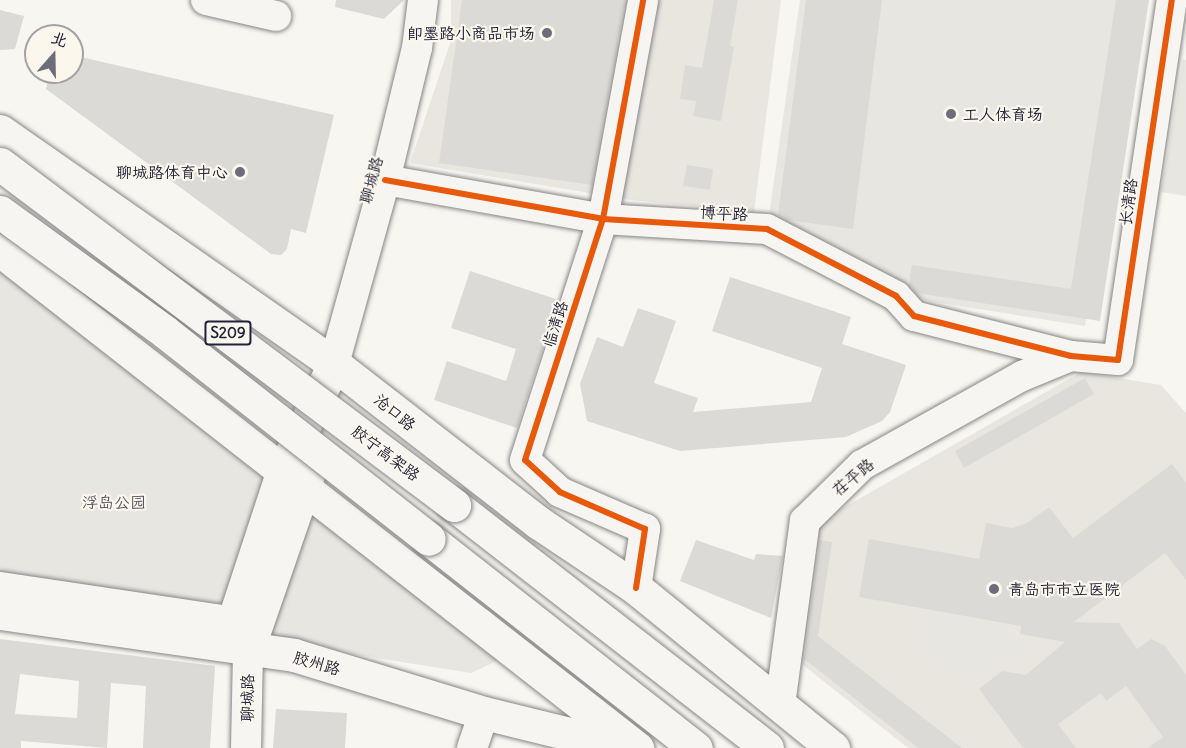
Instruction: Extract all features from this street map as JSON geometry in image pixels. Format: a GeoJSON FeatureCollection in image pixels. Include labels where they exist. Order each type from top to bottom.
{"type":"FeatureCollection","features":[{"type":"Feature","properties":{"kind":"main road","name":"沧口路"},"geometry":{"type":"LineString","coordinates":[[0,131],[334,364],[539,523],[636,588],[780,705]]}},
{"type":"Feature","properties":{"kind":"main road","name":"胶宁高架路"},"geometry":{"type":"LineString","coordinates":[[0,164],[454,506],[766,748]]}},
{"type":"Feature","properties":{"kind":"main road","name":"S209"},"geometry":{"type":"LineString","coordinates":[[0,212],[165,332],[688,744]]}},
{"type":"Feature","properties":{"kind":"main road"},"geometry":{"type":"LineString","coordinates":[[0,250],[119,340],[293,482],[637,748]]}},
{"type":"Feature","properties":{"kind":"main road","name":"聊城路"},"geometry":{"type":"LineString","coordinates":[[247,633],[293,482],[334,364]]}},
{"type":"Feature","properties":{"kind":"main road","name":"胶州路"},"geometry":{"type":"LineString","coordinates":[[0,588],[247,633],[294,656],[484,713],[626,748]]}},
{"type":"Feature","properties":{"kind":"main road","name":"胶州路"},"geometry":{"type":"LineString","coordinates":[[0,614],[247,633]]}},
{"type":"Feature","properties":{"kind":"main road"},"geometry":{"type":"LineString","coordinates":[[780,705],[833,748]]}},
{"type":"Feature","properties":{"kind":"street"},"geometry":{"type":"LineString","coordinates":[[206,0],[276,15]]}},
{"type":"Feature","properties":{"kind":"street","name":"聊城路"},"geometry":{"type":"LineString","coordinates":[[334,364],[385,180],[417,48],[423,0]]}},
{"type":"Feature","properties":{"kind":"street","name":"临清路"},"geometry":{"type":"LineString","coordinates":[[636,588],[645,529],[560,492],[525,460],[603,219],[643,0]]}},
{"type":"Feature","properties":{"kind":"street","name":"长清路"},"geometry":{"type":"LineString","coordinates":[[1071,356],[1118,360],[1172,0]]}},
{"type":"Feature","properties":{"kind":"street","name":"博平路"},"geometry":{"type":"LineString","coordinates":[[385,180],[603,219],[766,229],[896,296],[914,316],[1071,356]]}},
{"type":"Feature","properties":{"kind":"street","name":"茌平路"},"geometry":{"type":"LineString","coordinates":[[780,705],[805,522],[862,465],[1022,375],[1071,356]]}},
{"type":"Feature","properties":{"kind":"street","name":"聊城路"},"geometry":{"type":"LineString","coordinates":[[246,748],[247,633]]}},
{"type":"Feature","properties":{"kind":"street"},"geometry":{"type":"LineString","coordinates":[[472,748],[484,713]]}},
{"type":"Feature","properties":{"kind":"shaded area","name":"即墨路小商品市场"},"geometry":{"type":"Polygon","coordinates":[[[451,0],[781,0],[754,212],[631,200],[410,163],[451,40],[451,0]]]}},
{"type":"Feature","properties":{"kind":"shaded area","name":"青岛市市立医院"},"geometry":{"type":"Polygon","coordinates":[[[1081,372],[1161,385],[1186,413],[1186,748],[908,748],[789,654],[813,525],[1081,372]]]}},
{"type":"Feature","properties":{"kind":"green space","name":"工人体育场"},"geometry":{"type":"Polygon","coordinates":[[[800,0],[1138,0],[1085,326],[896,296],[767,229],[800,0]]]}},
{"type":"Feature","properties":{"kind":"green space"},"geometry":{"type":"Polygon","coordinates":[[[1183,59],[1186,60],[1186,196],[1161,192],[1183,59]]]}},
{"type":"Feature","properties":{"kind":"green space","name":"浮岛公园"},"geometry":{"type":"Polygon","coordinates":[[[0,270],[501,659],[471,673],[0,598],[0,270]]]}},
{"type":"Feature","properties":{"kind":"green space"},"geometry":{"type":"Polygon","coordinates":[[[919,612],[1013,631],[1011,640],[1035,644],[1018,662],[1003,658],[974,682],[922,643],[919,612]]]}},
{"type":"Feature","properties":{"kind":"building"},"geometry":{"type":"Polygon","coordinates":[[[336,0],[404,0],[384,19],[335,7],[336,0]]]}},
{"type":"Feature","properties":{"kind":"building"},"geometry":{"type":"Polygon","coordinates":[[[462,0],[625,0],[592,185],[439,163],[462,0]]]}},
{"type":"Feature","properties":{"kind":"building"},"geometry":{"type":"Polygon","coordinates":[[[714,0],[738,0],[730,46],[734,47],[721,121],[693,116],[696,101],[680,99],[685,65],[702,68],[714,0]]]}},
{"type":"Feature","properties":{"kind":"building"},"geometry":{"type":"Polygon","coordinates":[[[806,0],[882,0],[853,229],[787,220],[778,215],[806,0]]]}},
{"type":"Feature","properties":{"kind":"building"},"geometry":{"type":"Polygon","coordinates":[[[1116,0],[1149,0],[1100,321],[916,293],[909,285],[912,265],[1071,289],[1116,0]]]}},
{"type":"Feature","properties":{"kind":"building"},"geometry":{"type":"Polygon","coordinates":[[[0,10],[24,16],[15,49],[0,50],[0,10]]]}},
{"type":"Feature","properties":{"kind":"building","name":"聊城路体育中心"},"geometry":{"type":"Polygon","coordinates":[[[84,58],[334,115],[306,233],[291,229],[287,249],[281,255],[271,254],[46,89],[47,84],[84,84],[84,58]]]}},
{"type":"Feature","properties":{"kind":"building"},"geometry":{"type":"Polygon","coordinates":[[[687,165],[713,169],[710,190],[683,186],[687,165]]]}},
{"type":"Feature","properties":{"kind":"building"},"geometry":{"type":"Polygon","coordinates":[[[470,271],[559,300],[517,428],[434,400],[447,361],[506,381],[516,349],[451,328],[470,271]]]}},
{"type":"Feature","properties":{"kind":"building"},"geometry":{"type":"Polygon","coordinates":[[[730,277],[851,317],[842,344],[906,365],[890,412],[882,421],[846,437],[680,451],[587,421],[580,384],[597,337],[623,347],[638,308],[676,321],[654,383],[698,398],[693,412],[811,402],[822,368],[712,331],[730,277]]]}},
{"type":"Feature","properties":{"kind":"building"},"geometry":{"type":"Polygon","coordinates":[[[1085,378],[1094,394],[964,468],[955,451],[1085,378]]]}},
{"type":"Feature","properties":{"kind":"building"},"geometry":{"type":"Polygon","coordinates":[[[1172,464],[1186,483],[1186,580],[1165,553],[1074,622],[1119,623],[1137,649],[1151,639],[1165,646],[1186,675],[1186,748],[1148,748],[1163,737],[1126,686],[1106,701],[1101,693],[1058,724],[1076,748],[1023,748],[979,689],[1002,671],[1026,675],[1065,642],[1020,634],[1021,626],[859,597],[869,539],[979,559],[986,523],[1012,528],[1027,523],[1049,507],[1073,538],[1172,464]]]}},
{"type":"Feature","properties":{"kind":"building"},"geometry":{"type":"Polygon","coordinates":[[[696,540],[754,560],[756,554],[783,556],[771,618],[680,581],[696,540]]]}},
{"type":"Feature","properties":{"kind":"building"},"geometry":{"type":"Polygon","coordinates":[[[820,540],[832,542],[818,636],[962,748],[918,748],[804,659],[820,540]]]}},
{"type":"Feature","properties":{"kind":"building"},"geometry":{"type":"Polygon","coordinates":[[[0,639],[215,666],[210,748],[143,748],[146,686],[111,683],[107,748],[21,741],[21,748],[0,748],[0,639]],[[20,674],[15,714],[77,718],[79,681],[20,674]]]}},
{"type":"Feature","properties":{"kind":"building"},"geometry":{"type":"Polygon","coordinates":[[[276,709],[347,713],[345,748],[273,748],[276,709]]]}},
{"type":"Feature","properties":{"kind":"cycle path"},"geometry":{"type":"LineString","coordinates":[[636,588],[645,529],[560,492],[525,460],[603,219],[643,0]]}},
{"type":"Feature","properties":{"kind":"cycle path"},"geometry":{"type":"LineString","coordinates":[[385,180],[603,219],[767,229],[896,296],[914,316],[1071,356],[1118,360],[1172,0]]}},
{"type":"Feature","properties":{"kind":"place","name":"即墨路小商品市场"},"geometry":{"type":"Point","coordinates":[547,33]}},
{"type":"Feature","properties":{"kind":"place","name":"工人体育场"},"geometry":{"type":"Point","coordinates":[951,114]}},
{"type":"Feature","properties":{"kind":"place","name":"聊城路体育中心"},"geometry":{"type":"Point","coordinates":[240,172]}},
{"type":"Feature","properties":{"kind":"place","name":"青岛市市立医院"},"geometry":{"type":"Point","coordinates":[994,589]}}]}
